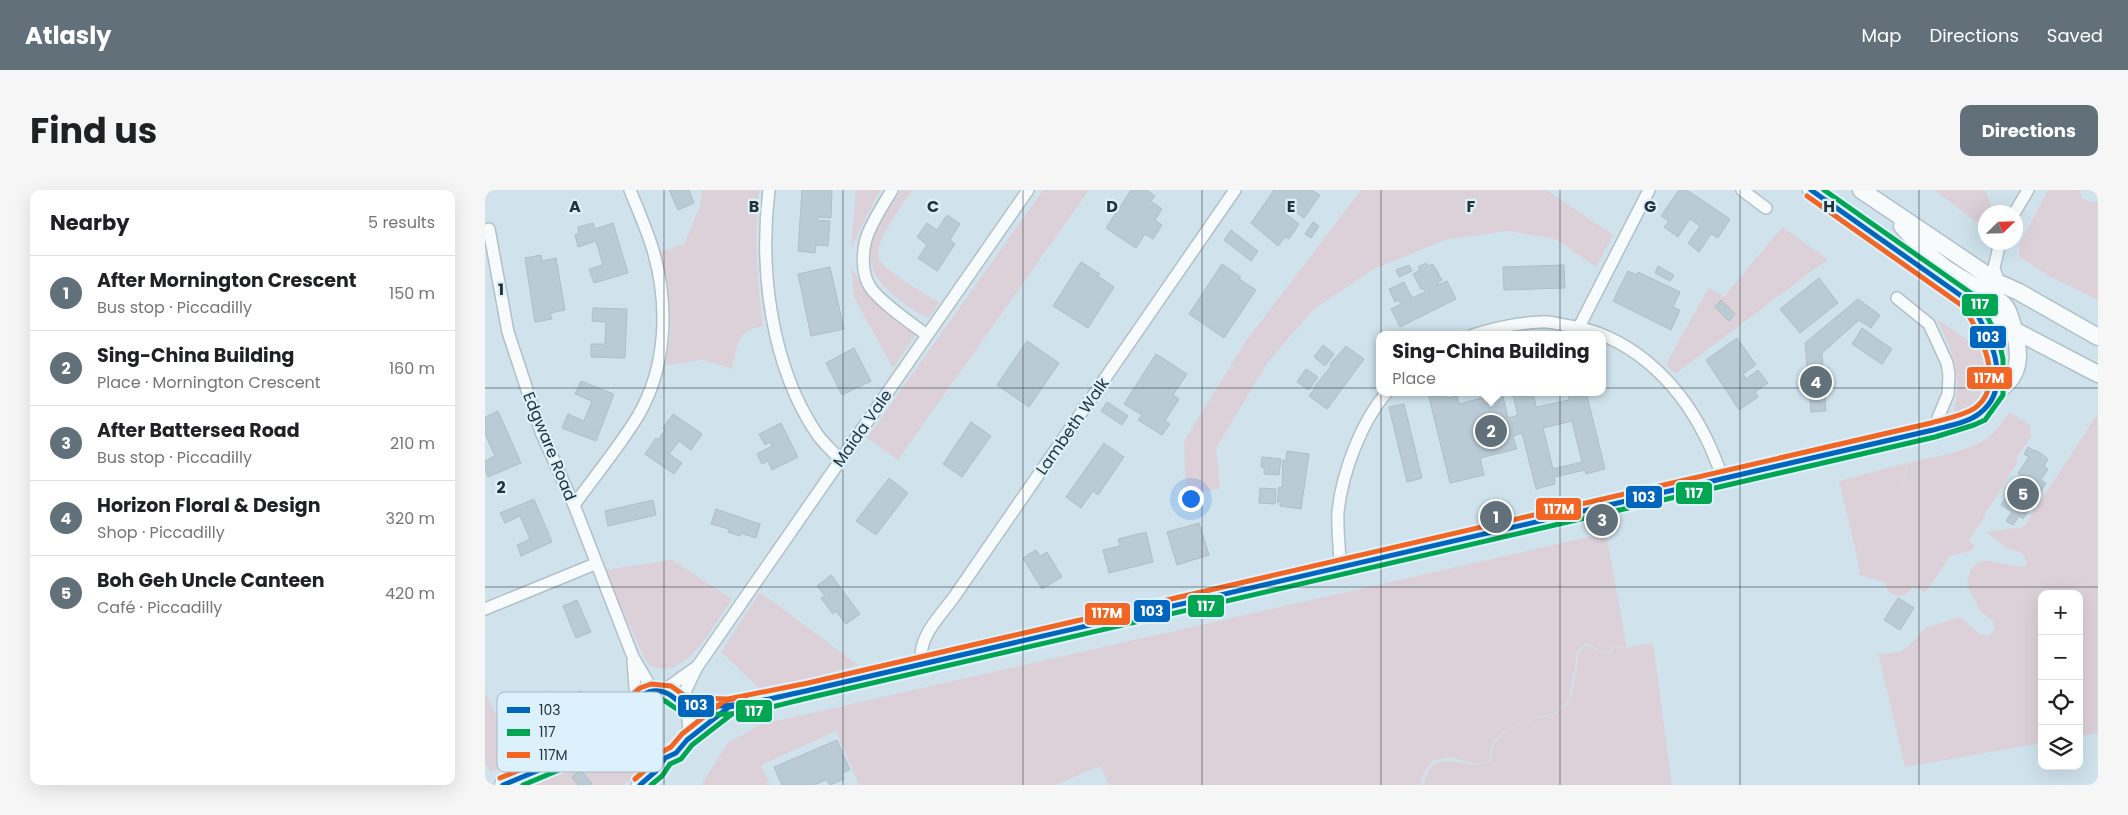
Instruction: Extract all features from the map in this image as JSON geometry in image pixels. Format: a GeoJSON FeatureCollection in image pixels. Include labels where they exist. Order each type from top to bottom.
{"type":"FeatureCollection","features":[{"type":"Feature","properties":{"kind":"street"},"geometry":{"type":"LineString","coordinates":[[574,505],[637,416],[657,369],[663,334],[662,292],[653,250],[630,190]]}},
{"type":"Feature","properties":{"kind":"street"},"geometry":{"type":"LineString","coordinates":[[769,190],[765,226],[766,268],[771,317],[799,402],[818,436],[840,460]]}},
{"type":"Feature","properties":{"kind":"street"},"geometry":{"type":"LineString","coordinates":[[893,190],[870,228],[864,247],[867,281],[871,289],[893,309],[927,335]]}},
{"type":"Feature","properties":{"kind":"street","name":"Maida Vale"},"geometry":{"type":"LineString","coordinates":[[683,703],[697,666],[1028,190]]}},
{"type":"Feature","properties":{"kind":"street","name":"Lambeth Walk"},"geometry":{"type":"LineString","coordinates":[[921,665],[919,652],[923,639],[1235,190]]}},
{"type":"Feature","properties":{"kind":"street"},"geometry":{"type":"LineString","coordinates":[[1579,327],[1649,190]]}},
{"type":"Feature","properties":{"kind":"street"},"geometry":{"type":"LineString","coordinates":[[1743,190],[1766,208]]}},
{"type":"Feature","properties":{"kind":"street"},"geometry":{"type":"LineString","coordinates":[[1811,190],[1970,302],[2014,330],[2098,374]]}},
{"type":"Feature","properties":{"kind":"street"},"geometry":{"type":"LineString","coordinates":[[1861,190],[1999,283],[2019,292],[2098,337]]}},
{"type":"Feature","properties":{"kind":"street"},"geometry":{"type":"LineString","coordinates":[[2019,205],[2028,190]]}},
{"type":"Feature","properties":{"kind":"street"},"geometry":{"type":"LineString","coordinates":[[663,693],[683,703],[729,707],[921,665],[1340,566],[1933,430],[1973,418],[1981,413],[1997,391],[2009,381],[2019,360],[2009,311],[2003,303],[1937,262],[1884,206]]}},
{"type":"Feature","properties":{"kind":"street","name":"Edgware Road"},"geometry":{"type":"LineString","coordinates":[[489,229],[509,332],[541,432],[574,505],[595,564],[633,657],[658,691]]}},
{"type":"Feature","properties":{"kind":"street"},"geometry":{"type":"LineString","coordinates":[[1998,250],[1994,268],[1999,283]]}},
{"type":"Feature","properties":{"kind":"street"},"geometry":{"type":"LineString","coordinates":[[1897,298],[1929,324],[1947,364],[1949,375],[1948,394],[1933,430]]}},
{"type":"Feature","properties":{"kind":"street"},"geometry":{"type":"LineString","coordinates":[[1970,302],[1992,344],[1997,391]]}},
{"type":"Feature","properties":{"kind":"street"},"geometry":{"type":"LineString","coordinates":[[1487,331],[1542,322],[1579,327],[1593,331]]}},
{"type":"Feature","properties":{"kind":"street"},"geometry":{"type":"LineString","coordinates":[[1606,335],[1640,354],[1678,393],[1705,436],[1723,478]]}},
{"type":"Feature","properties":{"kind":"street"},"geometry":{"type":"LineString","coordinates":[[1340,566],[1338,512],[1343,489],[1355,444],[1373,408],[1384,396]]}},
{"type":"Feature","properties":{"kind":"street"},"geometry":{"type":"LineString","coordinates":[[485,609],[595,564]]}},
{"type":"Feature","properties":{"kind":"street","name":"Edgware Road"},"geometry":{"type":"LineString","coordinates":[[633,657],[636,692]]}},
{"type":"Feature","properties":{"kind":"street","name":"Maida Vale"},"geometry":{"type":"LineString","coordinates":[[658,691],[697,666]]}},
{"type":"Feature","properties":{"kind":"street"},"geometry":{"type":"LineString","coordinates":[[683,703],[691,723],[687,740]]}},
{"type":"Feature","properties":{"kind":"street"},"geometry":{"type":"LineString","coordinates":[[663,761],[665,758],[677,753],[687,740],[729,707]]}},
{"type":"Feature","properties":{"kind":"street"},"geometry":{"type":"LineString","coordinates":[[503,785],[534,772]]}},
{"type":"Feature","properties":{"kind":"street"},"geometry":{"type":"LineString","coordinates":[[640,785],[655,772]]}},
{"type":"Feature","properties":{"kind":"shaded area"},"geometry":{"type":"Polygon","coordinates":[[[702,190],[759,190],[757,258],[763,326],[754,328],[743,335],[737,346],[732,369],[704,360],[666,365],[671,330],[668,285],[660,252],[684,244],[700,206],[702,190]]]}},
{"type":"Feature","properties":{"kind":"shaded area"},"geometry":{"type":"Polygon","coordinates":[[[856,190],[880,190],[851,248],[856,190]]]}},
{"type":"Feature","properties":{"kind":"shaded area"},"geometry":{"type":"Polygon","coordinates":[[[901,190],[912,190],[884,234],[878,252],[879,259],[897,276],[939,303],[929,317],[912,309],[882,284],[874,271],[871,258],[876,231],[901,190]]]}},
{"type":"Feature","properties":{"kind":"shaded area"},"geometry":{"type":"Polygon","coordinates":[[[1043,190],[1089,190],[898,460],[867,438],[1043,190]]]}},
{"type":"Feature","properties":{"kind":"shaded area"},"geometry":{"type":"Polygon","coordinates":[[[1361,190],[1546,190],[1613,235],[1596,267],[1555,239],[1507,231],[1445,240],[1374,269],[1314,309],[1268,362],[1216,448],[1220,488],[1186,496],[1184,441],[1246,341],[1361,190]]]}},
{"type":"Feature","properties":{"kind":"shaded area"},"geometry":{"type":"Polygon","coordinates":[[[1934,190],[1985,190],[1991,205],[1978,205],[1978,223],[1934,190]]]}},
{"type":"Feature","properties":{"kind":"shaded area"},"geometry":{"type":"Polygon","coordinates":[[[2048,190],[2079,190],[2083,199],[2098,203],[2098,300],[2049,276],[2019,257],[2019,250],[2023,250],[2023,237],[2048,190]]]}},
{"type":"Feature","properties":{"kind":"shaded area"},"geometry":{"type":"Polygon","coordinates":[[[1782,227],[1828,259],[1675,374],[1666,364],[1709,287],[1724,297],[1782,227]]]}},
{"type":"Feature","properties":{"kind":"shaded area"},"geometry":{"type":"Polygon","coordinates":[[[851,267],[866,292],[916,334],[893,368],[854,297],[851,267]]]}},
{"type":"Feature","properties":{"kind":"shaded area"},"geometry":{"type":"Polygon","coordinates":[[[1937,319],[1979,348],[1987,366],[1986,377],[1978,397],[1963,411],[1953,413],[1957,389],[1955,365],[1952,353],[1937,319]]]}},
{"type":"Feature","properties":{"kind":"shaded area"},"geometry":{"type":"Polygon","coordinates":[[[2010,412],[2030,425],[2031,436],[2016,459],[2018,461],[1969,541],[1975,546],[1971,551],[1950,556],[1925,593],[1913,586],[1909,592],[1899,597],[1889,592],[1884,582],[1860,575],[1856,554],[1880,511],[1856,553],[1839,481],[1907,463],[1902,492],[1908,463],[1963,450],[1983,441],[1996,431],[2010,412]]]}},
{"type":"Feature","properties":{"kind":"shaded area"},"geometry":{"type":"Polygon","coordinates":[[[2096,416],[2098,417],[2098,733],[2083,735],[2083,590],[2038,590],[2038,744],[1905,767],[1878,653],[1886,654],[1901,651],[1909,646],[1925,628],[1960,617],[1980,634],[1988,636],[1994,630],[1994,622],[1981,612],[1967,585],[1970,572],[1975,564],[1982,561],[2026,566],[2027,562],[2022,553],[2006,548],[1986,532],[2024,527],[2096,416]]]}},
{"type":"Feature","properties":{"kind":"shaded area"},"geometry":{"type":"Polygon","coordinates":[[[1606,533],[1628,653],[1628,647],[1653,643],[1672,785],[1423,785],[1428,772],[1441,761],[1469,764],[1490,762],[1494,743],[1502,734],[1535,718],[1553,715],[1570,702],[1578,653],[1586,645],[1609,655],[1614,648],[1622,647],[1627,651],[1622,646],[1614,647],[1608,654],[1586,643],[1577,652],[1569,701],[1553,714],[1536,717],[1502,733],[1493,742],[1489,761],[1475,763],[1446,758],[1433,761],[1423,774],[1420,785],[1109,785],[1100,766],[1056,785],[859,785],[836,731],[761,765],[770,785],[701,785],[728,743],[759,725],[1606,533]]]}},
{"type":"Feature","properties":{"kind":"shaded area"},"geometry":{"type":"Polygon","coordinates":[[[672,560],[732,599],[711,631],[693,653],[683,662],[663,669],[651,666],[646,660],[604,570],[672,560]]]}},
{"type":"Feature","properties":{"kind":"shaded area"},"geometry":{"type":"Polygon","coordinates":[[[760,592],[858,665],[762,691],[721,652],[760,592]]]}},
{"type":"Feature","properties":{"kind":"shaded area"},"geometry":{"type":"Polygon","coordinates":[[[485,690],[497,718],[497,769],[490,772],[487,765],[485,766],[485,690]]]}},
{"type":"Feature","properties":{"kind":"shaded area"},"geometry":{"type":"Polygon","coordinates":[[[505,772],[520,772],[521,775],[508,780],[505,772]]]}},
{"type":"Feature","properties":{"kind":"shaded area"},"geometry":{"type":"Polygon","coordinates":[[[558,772],[640,772],[623,785],[527,785],[558,772]]]}},
{"type":"Feature","properties":{"kind":"building"},"geometry":{"type":"Polygon","coordinates":[[[669,190],[689,190],[694,203],[678,210],[669,190]]]}},
{"type":"Feature","properties":{"kind":"building"},"geometry":{"type":"Polygon","coordinates":[[[802,190],[832,190],[831,218],[818,217],[817,220],[830,221],[828,246],[816,245],[815,253],[798,251],[802,190]]]}},
{"type":"Feature","properties":{"kind":"building"},"geometry":{"type":"Polygon","coordinates":[[[1131,190],[1147,190],[1155,196],[1151,201],[1162,209],[1155,220],[1162,225],[1153,239],[1145,234],[1136,248],[1106,228],[1131,190]]]}},
{"type":"Feature","properties":{"kind":"building"},"geometry":{"type":"Polygon","coordinates":[[[1274,190],[1312,190],[1320,195],[1304,218],[1289,207],[1285,213],[1299,224],[1289,239],[1285,237],[1278,246],[1251,223],[1274,190]]]}},
{"type":"Feature","properties":{"kind":"building"},"geometry":{"type":"Polygon","coordinates":[[[1679,190],[1687,190],[1730,219],[1718,238],[1711,234],[1699,252],[1688,243],[1700,226],[1690,219],[1678,237],[1664,227],[1669,221],[1661,216],[1679,190]]]}},
{"type":"Feature","properties":{"kind":"building"},"geometry":{"type":"Polygon","coordinates":[[[947,215],[960,224],[950,240],[955,244],[937,271],[918,258],[927,245],[917,237],[927,223],[937,230],[947,215]]]}},
{"type":"Feature","properties":{"kind":"building"},"geometry":{"type":"Polygon","coordinates":[[[1313,222],[1319,226],[1311,238],[1305,234],[1313,222]]]}},
{"type":"Feature","properties":{"kind":"building"},"geometry":{"type":"Polygon","coordinates":[[[593,223],[595,229],[613,223],[628,273],[594,283],[589,269],[603,265],[596,241],[578,247],[575,235],[579,233],[578,227],[593,223]]]}},
{"type":"Feature","properties":{"kind":"building"},"geometry":{"type":"Polygon","coordinates":[[[1231,230],[1258,251],[1251,261],[1224,240],[1231,230]]]}},
{"type":"Feature","properties":{"kind":"building"},"geometry":{"type":"Polygon","coordinates":[[[541,255],[542,261],[556,258],[565,310],[550,313],[552,319],[535,322],[525,258],[541,255]]]}},
{"type":"Feature","properties":{"kind":"building"},"geometry":{"type":"Polygon","coordinates":[[[1081,262],[1100,274],[1098,276],[1114,287],[1088,328],[1053,306],[1081,262]]]}},
{"type":"Feature","properties":{"kind":"building"},"geometry":{"type":"Polygon","coordinates":[[[1426,263],[1428,266],[1433,264],[1442,280],[1437,283],[1438,285],[1447,281],[1456,299],[1400,327],[1391,309],[1401,304],[1398,300],[1395,302],[1389,289],[1404,282],[1412,298],[1425,292],[1423,288],[1421,289],[1413,274],[1420,270],[1418,267],[1426,263]]]}},
{"type":"Feature","properties":{"kind":"building"},"geometry":{"type":"Polygon","coordinates":[[[1222,264],[1241,277],[1239,279],[1256,290],[1224,338],[1189,314],[1222,264]]]}},
{"type":"Feature","properties":{"kind":"building"},"geometry":{"type":"Polygon","coordinates":[[[1409,265],[1412,271],[1399,277],[1396,270],[1409,265]]]}},
{"type":"Feature","properties":{"kind":"building"},"geometry":{"type":"Polygon","coordinates":[[[1564,265],[1565,288],[1504,290],[1503,267],[1564,265]]]}},
{"type":"Feature","properties":{"kind":"building"},"geometry":{"type":"Polygon","coordinates":[[[1658,266],[1674,275],[1670,281],[1655,273],[1658,266]]]}},
{"type":"Feature","properties":{"kind":"building"},"geometry":{"type":"Polygon","coordinates":[[[830,267],[844,329],[811,336],[798,274],[830,267]]]}},
{"type":"Feature","properties":{"kind":"building"},"geometry":{"type":"Polygon","coordinates":[[[1628,271],[1637,275],[1638,272],[1680,292],[1673,307],[1680,310],[1671,330],[1613,301],[1628,271]]]}},
{"type":"Feature","properties":{"kind":"building"},"geometry":{"type":"Polygon","coordinates":[[[1819,278],[1838,303],[1800,333],[1780,309],[1819,278]]]}},
{"type":"Feature","properties":{"kind":"building"},"geometry":{"type":"Polygon","coordinates":[[[1858,299],[1880,315],[1871,328],[1859,320],[1822,353],[1826,411],[1811,412],[1805,343],[1858,299]]]}},
{"type":"Feature","properties":{"kind":"building"},"geometry":{"type":"Polygon","coordinates":[[[1721,300],[1735,314],[1729,321],[1715,307],[1721,300]]]}},
{"type":"Feature","properties":{"kind":"building"},"geometry":{"type":"Polygon","coordinates":[[[593,308],[627,309],[625,358],[591,357],[591,344],[605,344],[606,322],[592,321],[593,308]]]}},
{"type":"Feature","properties":{"kind":"building"},"geometry":{"type":"Polygon","coordinates":[[[1862,328],[1892,349],[1882,364],[1852,344],[1862,328]]]}},
{"type":"Feature","properties":{"kind":"building"},"geometry":{"type":"Polygon","coordinates":[[[1737,338],[1756,365],[1743,374],[1746,379],[1758,370],[1768,383],[1755,392],[1758,397],[1739,410],[1706,360],[1737,338]]]}},
{"type":"Feature","properties":{"kind":"building"},"geometry":{"type":"Polygon","coordinates":[[[1027,341],[1059,363],[1029,407],[997,385],[1027,341]]]}},
{"type":"Feature","properties":{"kind":"building"},"geometry":{"type":"Polygon","coordinates":[[[1323,345],[1334,354],[1325,366],[1314,357],[1323,345]]]}},
{"type":"Feature","properties":{"kind":"building"},"geometry":{"type":"Polygon","coordinates":[[[1346,346],[1364,359],[1327,409],[1309,396],[1332,365],[1330,364],[1346,346]]]}},
{"type":"Feature","properties":{"kind":"building"},"geometry":{"type":"Polygon","coordinates":[[[854,348],[871,381],[842,395],[826,363],[854,348]]]}},
{"type":"Feature","properties":{"kind":"building"},"geometry":{"type":"Polygon","coordinates":[[[1156,354],[1187,374],[1173,395],[1179,399],[1165,421],[1170,424],[1162,435],[1138,420],[1142,415],[1124,404],[1156,354]]]}},
{"type":"Feature","properties":{"kind":"building"},"geometry":{"type":"Polygon","coordinates":[[[1306,369],[1318,377],[1309,390],[1297,382],[1306,369]]]}},
{"type":"Feature","properties":{"kind":"building"},"geometry":{"type":"Polygon","coordinates":[[[581,381],[614,394],[596,441],[562,428],[568,414],[584,421],[592,401],[575,394],[581,381]]]}},
{"type":"Feature","properties":{"kind":"building"},"geometry":{"type":"Polygon","coordinates":[[[1429,396],[1447,396],[1448,398],[1457,396],[1459,404],[1486,397],[1489,408],[1496,406],[1494,396],[1503,396],[1508,418],[1518,415],[1513,396],[1534,396],[1536,407],[1569,400],[1568,396],[1587,396],[1605,469],[1586,474],[1585,470],[1554,477],[1555,484],[1536,489],[1522,433],[1513,436],[1517,449],[1480,458],[1484,475],[1450,483],[1429,396]],[[1572,421],[1543,428],[1553,469],[1582,462],[1572,421]]]}},
{"type":"Feature","properties":{"kind":"building"},"geometry":{"type":"Polygon","coordinates":[[[1107,402],[1128,416],[1122,425],[1101,411],[1107,402]]]}},
{"type":"Feature","properties":{"kind":"building"},"geometry":{"type":"Polygon","coordinates":[[[1404,404],[1422,478],[1407,482],[1389,407],[1404,404]]]}},
{"type":"Feature","properties":{"kind":"building"},"geometry":{"type":"Polygon","coordinates":[[[498,411],[521,463],[488,477],[485,470],[485,461],[495,456],[485,434],[485,417],[498,411]]]}},
{"type":"Feature","properties":{"kind":"building"},"geometry":{"type":"Polygon","coordinates":[[[673,414],[702,434],[691,450],[679,441],[669,454],[682,463],[674,474],[645,454],[656,438],[658,440],[665,430],[663,428],[673,414]]]}},
{"type":"Feature","properties":{"kind":"building"},"geometry":{"type":"Polygon","coordinates":[[[971,422],[991,436],[962,477],[943,464],[971,422]]]}},
{"type":"Feature","properties":{"kind":"building"},"geometry":{"type":"Polygon","coordinates":[[[781,423],[798,457],[772,470],[768,461],[762,464],[757,454],[772,446],[770,442],[765,445],[759,434],[781,423]]]}},
{"type":"Feature","properties":{"kind":"building"},"geometry":{"type":"Polygon","coordinates":[[[1104,443],[1124,457],[1098,495],[1093,491],[1081,508],[1066,497],[1104,443]]]}},
{"type":"Feature","properties":{"kind":"building"},"geometry":{"type":"Polygon","coordinates":[[[2028,447],[2036,450],[2048,459],[2044,466],[2048,469],[2041,480],[2046,483],[2023,519],[2019,516],[2013,525],[2006,521],[2012,512],[2001,505],[2029,457],[2024,454],[2028,447]]]}},
{"type":"Feature","properties":{"kind":"building"},"geometry":{"type":"Polygon","coordinates":[[[1287,451],[1309,454],[1301,509],[1280,506],[1280,502],[1277,502],[1279,487],[1282,488],[1283,460],[1286,461],[1287,451]]]}},
{"type":"Feature","properties":{"kind":"building"},"geometry":{"type":"Polygon","coordinates":[[[1262,457],[1281,459],[1279,475],[1264,474],[1264,467],[1261,467],[1262,457]]]}},
{"type":"Feature","properties":{"kind":"building"},"geometry":{"type":"Polygon","coordinates":[[[889,478],[908,493],[876,535],[856,521],[889,478]]]}},
{"type":"Feature","properties":{"kind":"building"},"geometry":{"type":"Polygon","coordinates":[[[1260,488],[1276,489],[1275,504],[1259,503],[1260,488]]]}},
{"type":"Feature","properties":{"kind":"building"},"geometry":{"type":"Polygon","coordinates":[[[534,499],[552,542],[521,556],[517,545],[530,539],[520,516],[505,523],[500,513],[534,499]]]}},
{"type":"Feature","properties":{"kind":"building"},"geometry":{"type":"Polygon","coordinates":[[[653,500],[656,515],[608,526],[605,511],[653,500]]]}},
{"type":"Feature","properties":{"kind":"building"},"geometry":{"type":"Polygon","coordinates":[[[716,509],[760,524],[756,538],[740,533],[740,536],[728,532],[729,529],[711,524],[716,509]]]}},
{"type":"Feature","properties":{"kind":"building"},"geometry":{"type":"Polygon","coordinates":[[[1199,523],[1209,555],[1177,565],[1167,532],[1199,523]]]}},
{"type":"Feature","properties":{"kind":"building"},"geometry":{"type":"Polygon","coordinates":[[[1146,532],[1153,562],[1109,573],[1103,550],[1120,546],[1118,539],[1146,532]]]}},
{"type":"Feature","properties":{"kind":"building"},"geometry":{"type":"Polygon","coordinates":[[[1036,550],[1040,556],[1047,552],[1062,577],[1042,589],[1023,558],[1036,550]]]}},
{"type":"Feature","properties":{"kind":"building"},"geometry":{"type":"Polygon","coordinates":[[[831,575],[860,614],[846,624],[836,611],[833,614],[821,598],[825,596],[817,586],[831,575]]]}},
{"type":"Feature","properties":{"kind":"building"},"geometry":{"type":"Polygon","coordinates":[[[1898,598],[1914,608],[1900,630],[1884,620],[1898,598]]]}},
{"type":"Feature","properties":{"kind":"building"},"geometry":{"type":"Polygon","coordinates":[[[577,600],[591,632],[576,638],[563,606],[577,600]]]}},
{"type":"Feature","properties":{"kind":"building"},"geometry":{"type":"Polygon","coordinates":[[[837,740],[850,770],[842,773],[844,779],[830,785],[826,780],[814,785],[782,785],[774,767],[837,740]]]}},
{"type":"Feature","properties":{"kind":"building"},"geometry":{"type":"Polygon","coordinates":[[[507,772],[519,772],[520,774],[509,778],[507,772]]]}},
{"type":"Feature","properties":{"kind":"building"},"geometry":{"type":"Polygon","coordinates":[[[578,772],[583,772],[592,784],[578,785],[572,777],[578,772]]]}},
{"type":"Feature","properties":{"kind":"transit line","name":"103"},"geometry":{"type":"LineString","coordinates":[[649,692],[664,692],[688,705],[719,706],[764,700],[1933,430],[1964,422],[1980,413],[1991,401],[1996,388],[1997,373],[1991,343],[1970,302],[1811,190]]}},
{"type":"Feature","properties":{"kind":"transit line","name":"117"},"geometry":{"type":"LineString","coordinates":[[663,700],[677,710],[687,713],[724,714],[759,710],[1935,437],[1985,420],[2003,395],[2003,359],[1999,341],[1975,296],[1824,190]]}},
{"type":"Feature","properties":{"kind":"transit line","name":"117M"},"geometry":{"type":"LineString","coordinates":[[635,692],[651,684],[671,686],[688,698],[728,699],[808,683],[1931,423],[1975,408],[1984,398],[1989,386],[1990,373],[1983,344],[1964,307],[1807,196]]}},
{"type":"Feature","properties":{"kind":"transit line","name":"117M"},"geometry":{"type":"LineString","coordinates":[[663,751],[671,747],[682,734],[724,701],[746,696]]}},
{"type":"Feature","properties":{"kind":"transit line","name":"103"},"geometry":{"type":"LineString","coordinates":[[663,761],[676,753],[687,740],[729,707],[748,703]]}},
{"type":"Feature","properties":{"kind":"transit line","name":"117"},"geometry":{"type":"LineString","coordinates":[[651,785],[662,776],[670,764],[681,759],[692,745],[732,714],[750,710]]}},
{"type":"Feature","properties":{"kind":"transit line","name":"117M"},"geometry":{"type":"LineString","coordinates":[[500,778],[514,772]]}},
{"type":"Feature","properties":{"kind":"transit line","name":"103"},"geometry":{"type":"LineString","coordinates":[[503,785],[534,772]]}},
{"type":"Feature","properties":{"kind":"transit line","name":"117"},"geometry":{"type":"LineString","coordinates":[[523,785],[554,772]]}},
{"type":"Feature","properties":{"kind":"transit line","name":"117M"},"geometry":{"type":"LineString","coordinates":[[635,779],[643,772]]}},
{"type":"Feature","properties":{"kind":"transit line","name":"103"},"geometry":{"type":"LineString","coordinates":[[640,785],[655,772]]}},
{"type":"Feature","properties":{"kind":"place","name":"Horizon Floral & Design"},"geometry":{"type":"Point","coordinates":[1816,382]}},
{"type":"Feature","properties":{"kind":"place","name":"Sing-China Building"},"geometry":{"type":"Point","coordinates":[1491,431]}},
{"type":"Feature","properties":{"kind":"place","name":"Boh Geh Uncle Canteen"},"geometry":{"type":"Point","coordinates":[2023,494]}},
{"type":"Feature","properties":{"kind":"place","name":"After Mornington Crescent"},"geometry":{"type":"Point","coordinates":[1496,517]}},
{"type":"Feature","properties":{"kind":"place","name":"After Battersea Road"},"geometry":{"type":"Point","coordinates":[1602,520]}}]}
